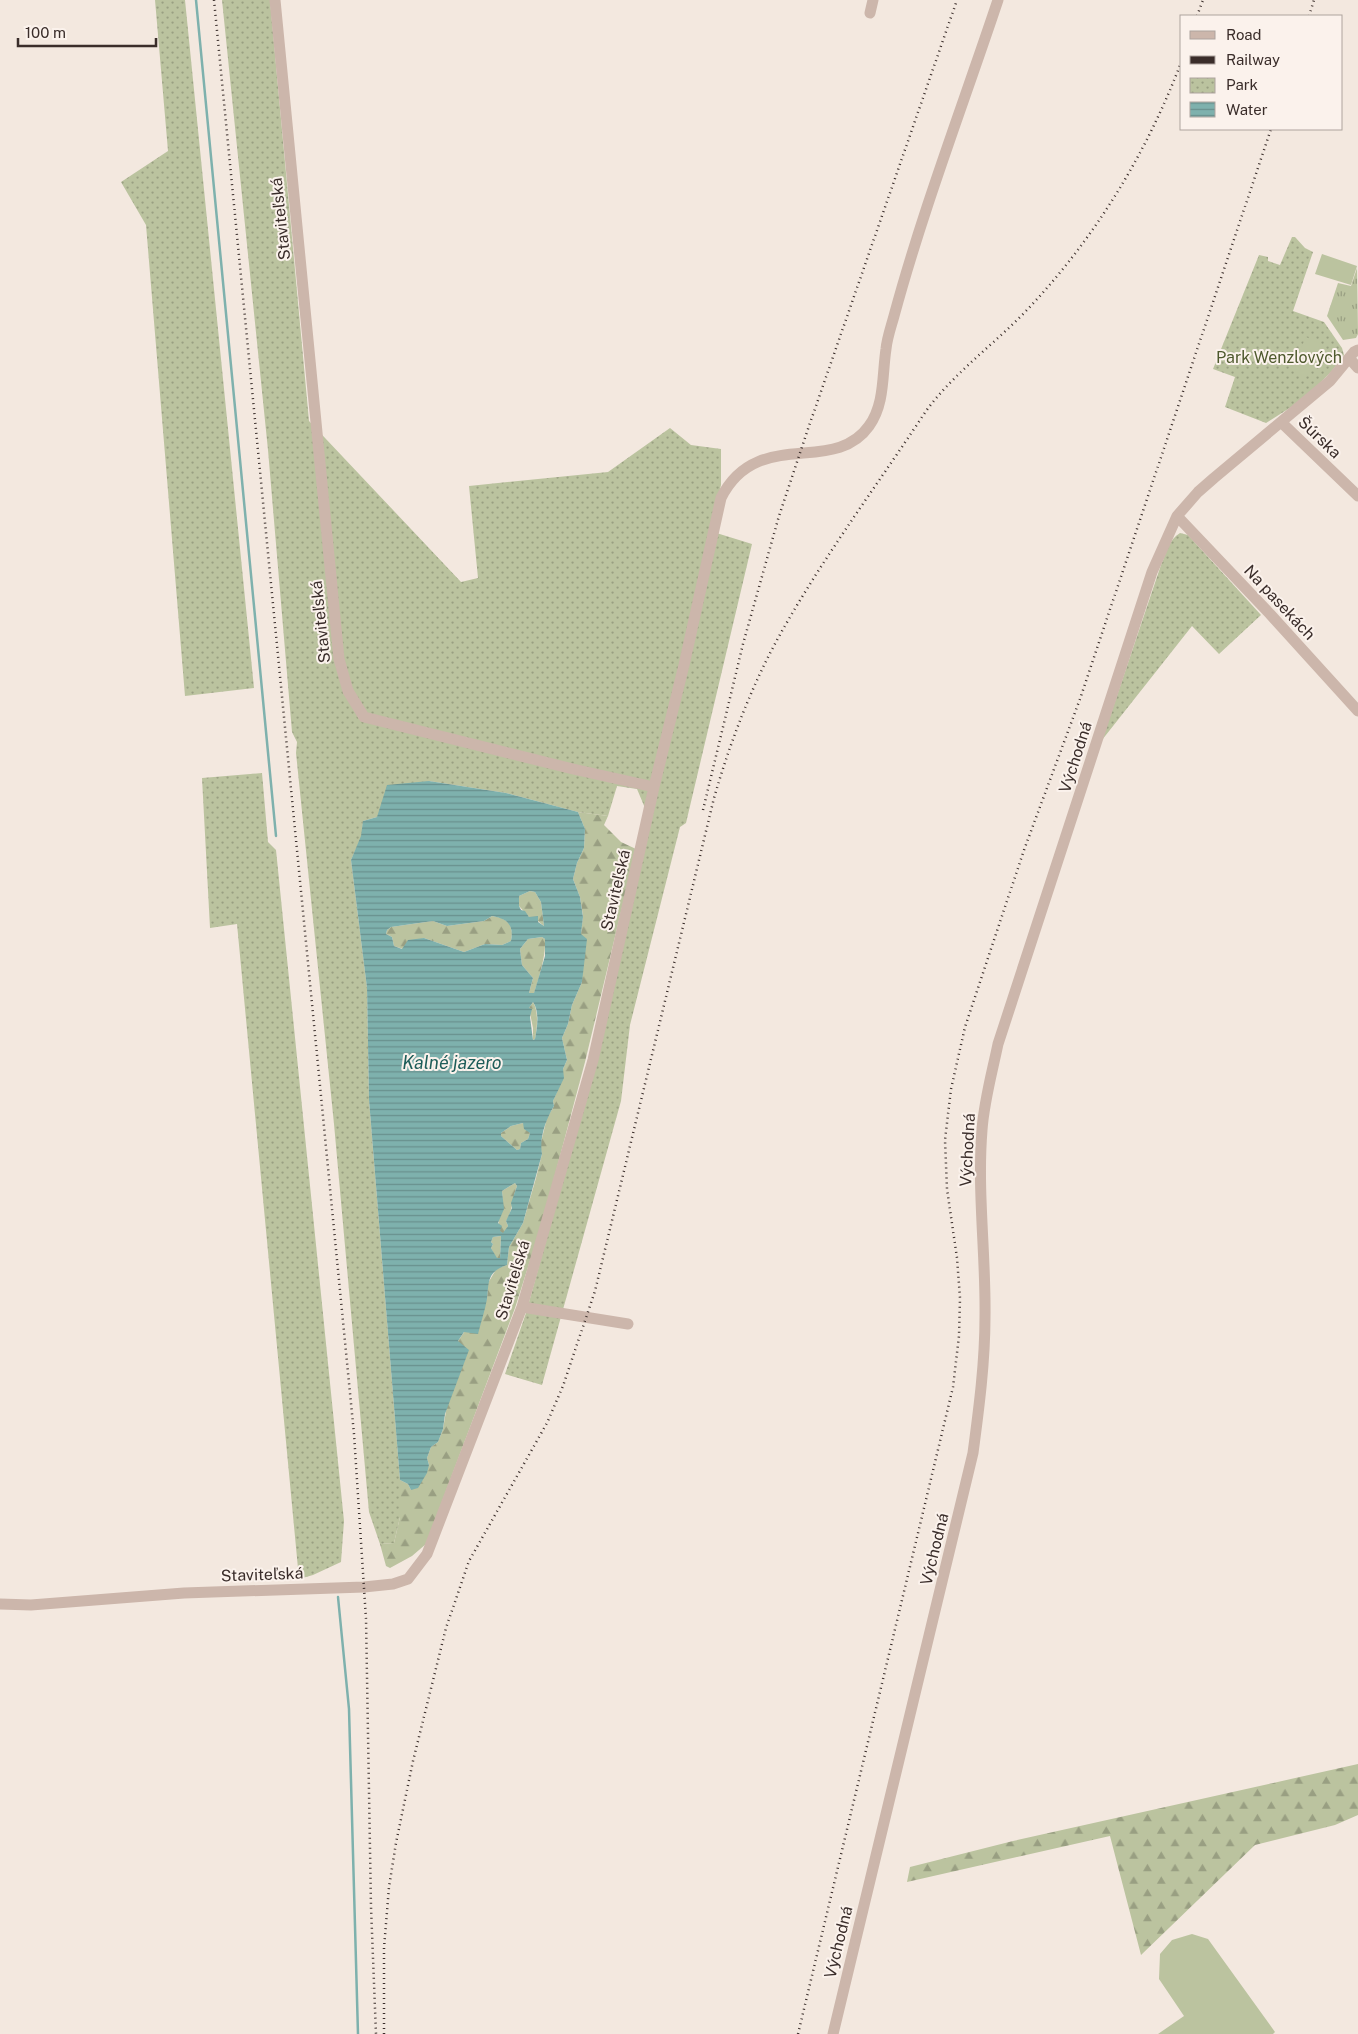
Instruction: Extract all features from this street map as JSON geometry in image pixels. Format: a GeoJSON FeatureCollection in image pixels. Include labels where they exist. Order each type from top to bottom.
{"type":"FeatureCollection","features":[{"type":"Feature","properties":{"kind":"street","name":"Staviteľská"},"geometry":{"type":"LineString","coordinates":[[0,1604],[30,1606],[184,1593],[359,1588],[393,1584],[408,1579],[427,1554],[522,1307],[592,1060],[654,787],[573,769],[364,717],[348,691],[339,659],[275,0]]}},
{"type":"Feature","properties":{"kind":"street"},"geometry":{"type":"LineString","coordinates":[[870,13],[873,0]]}},
{"type":"Feature","properties":{"kind":"street"},"geometry":{"type":"LineString","coordinates":[[654,787],[684,665],[721,498],[728,483],[753,464],[782,454],[815,452],[845,446],[856,440],[869,427],[882,394],[886,348],[894,316],[935,183],[998,0]]}},
{"type":"Feature","properties":{"kind":"street","name":"Východná"},"geometry":{"type":"LineString","coordinates":[[1355,351],[1358,368]]}},
{"type":"Feature","properties":{"kind":"street","name":"Východná"},"geometry":{"type":"LineString","coordinates":[[833,2034],[973,1453],[982,1386],[985,1317],[980,1158],[982,1129],[998,1044],[1149,581],[1177,516],[1209,482],[1330,381],[1355,351]]}},
{"type":"Feature","properties":{"kind":"street","name":"Šúrska"},"geometry":{"type":"LineString","coordinates":[[1282,423],[1358,496]]}},
{"type":"Feature","properties":{"kind":"street","name":"Na pasekách"},"geometry":{"type":"LineString","coordinates":[[1177,516],[1358,711]]}},
{"type":"Feature","properties":{"kind":"street"},"geometry":{"type":"LineString","coordinates":[[522,1307],[628,1324]]}},
{"type":"Feature","properties":{"kind":"green space"},"geometry":{"type":"Polygon","coordinates":[[[155,0],[185,0],[254,688],[185,696],[146,225],[121,182],[168,151],[155,0]]]}},
{"type":"Feature","properties":{"kind":"green space"},"geometry":{"type":"Polygon","coordinates":[[[222,0],[270,0],[309,421],[461,582],[478,578],[469,486],[608,472],[670,428],[691,445],[721,449],[721,485],[710,531],[752,544],[686,823],[680,827],[630,1025],[621,1101],[542,1385],[505,1374],[526,1313],[595,1063],[645,808],[637,789],[617,786],[608,816],[578,812],[506,793],[429,781],[377,817],[363,821],[362,836],[351,860],[367,988],[369,1100],[401,1492],[400,1517],[394,1543],[380,1544],[369,1512],[334,1124],[296,753],[297,742],[292,732],[268,450],[222,0]]]}},
{"type":"Feature","properties":{"kind":"green space","name":"Park Wenzlových"},"geometry":{"type":"Polygon","coordinates":[[[1292,237],[1295,237],[1305,248],[1313,252],[1293,311],[1324,322],[1342,348],[1344,355],[1331,372],[1304,399],[1266,423],[1225,407],[1235,377],[1213,369],[1259,255],[1268,257],[1268,261],[1280,265],[1292,237]]]}},
{"type":"Feature","properties":{"kind":"green space"},"geometry":{"type":"Polygon","coordinates":[[[1322,254],[1357,266],[1351,285],[1315,274],[1322,254]]]}},
{"type":"Feature","properties":{"kind":"green space"},"geometry":{"type":"Polygon","coordinates":[[[1357,268],[1358,334],[1356,338],[1343,340],[1327,316],[1338,283],[1351,286],[1357,268]]]}},
{"type":"Feature","properties":{"kind":"green space"},"geometry":{"type":"Polygon","coordinates":[[[1306,337],[1321,344],[1306,377],[1291,370],[1306,337]]]}},
{"type":"Feature","properties":{"kind":"green space"},"geometry":{"type":"Polygon","coordinates":[[[1180,533],[1188,535],[1261,615],[1219,654],[1192,626],[1102,740],[1161,565],[1170,543],[1180,533]]]}},
{"type":"Feature","properties":{"kind":"green space"},"geometry":{"type":"Polygon","coordinates":[[[262,773],[268,842],[276,850],[344,1521],[341,1562],[313,1575],[299,1579],[237,924],[210,928],[202,778],[262,773]]]}},
{"type":"Feature","properties":{"kind":"green space"},"geometry":{"type":"Polygon","coordinates":[[[578,812],[608,816],[604,825],[621,842],[636,849],[585,1062],[543,1220],[515,1308],[426,1544],[412,1556],[390,1568],[386,1566],[380,1544],[394,1543],[400,1517],[400,1480],[408,1484],[411,1490],[429,1465],[427,1458],[431,1447],[438,1442],[443,1429],[458,1341],[487,1299],[488,1283],[497,1268],[507,1265],[509,1247],[523,1223],[536,1178],[542,1154],[540,1146],[547,1118],[554,1106],[553,1101],[563,1078],[563,1069],[567,1060],[562,1038],[568,1024],[572,1005],[582,982],[581,934],[583,916],[580,897],[573,879],[577,863],[584,848],[585,829],[578,812]]]}},
{"type":"Feature","properties":{"kind":"green space"},"geometry":{"type":"Polygon","coordinates":[[[530,891],[535,892],[541,902],[544,926],[533,917],[529,917],[519,906],[519,896],[530,891]]]}},
{"type":"Feature","properties":{"kind":"green space"},"geometry":{"type":"Polygon","coordinates":[[[492,916],[502,918],[510,924],[511,941],[502,945],[485,944],[464,952],[424,938],[403,949],[394,946],[392,937],[386,934],[387,930],[391,927],[433,921],[447,926],[484,921],[492,916]]]}},
{"type":"Feature","properties":{"kind":"green space"},"geometry":{"type":"Polygon","coordinates":[[[542,937],[545,939],[544,953],[534,994],[529,993],[533,978],[522,965],[520,949],[528,939],[542,937]]]}},
{"type":"Feature","properties":{"kind":"green space"},"geometry":{"type":"Polygon","coordinates":[[[533,1002],[537,1020],[535,1039],[533,1040],[529,1008],[533,1002]]]}},
{"type":"Feature","properties":{"kind":"green space"},"geometry":{"type":"Polygon","coordinates":[[[523,1123],[530,1133],[528,1139],[521,1143],[520,1149],[517,1150],[501,1136],[501,1133],[511,1126],[523,1123]]]}},
{"type":"Feature","properties":{"kind":"green space"},"geometry":{"type":"Polygon","coordinates":[[[515,1183],[517,1186],[506,1221],[508,1226],[504,1234],[499,1231],[502,1191],[515,1183]]]}},
{"type":"Feature","properties":{"kind":"green space"},"geometry":{"type":"Polygon","coordinates":[[[501,1236],[500,1258],[496,1258],[491,1248],[493,1244],[491,1242],[493,1237],[501,1236]]]}},
{"type":"Feature","properties":{"kind":"green space"},"geometry":{"type":"Polygon","coordinates":[[[1358,1764],[1358,1815],[1335,1825],[1255,1845],[1141,1955],[1110,1836],[907,1882],[910,1867],[1013,1841],[1358,1764]]]}},
{"type":"Feature","properties":{"kind":"green space"},"geometry":{"type":"Polygon","coordinates":[[[1192,1934],[1208,1939],[1275,2032],[1273,2034],[1158,2034],[1184,2016],[1159,1979],[1160,1954],[1172,1940],[1192,1934]]]}},
{"type":"Feature","properties":{"kind":"water","name":"Kalné jazero"},"geometry":{"type":"Polygon","coordinates":[[[429,781],[506,793],[578,812],[585,829],[584,848],[577,863],[573,879],[580,897],[583,917],[581,934],[587,939],[582,982],[572,1005],[568,1024],[562,1038],[567,1060],[563,1069],[564,1078],[553,1101],[554,1106],[544,1129],[541,1142],[542,1154],[523,1223],[509,1247],[507,1265],[492,1274],[490,1278],[478,1334],[464,1332],[458,1341],[469,1350],[445,1414],[443,1429],[438,1442],[431,1447],[427,1458],[429,1465],[427,1473],[418,1488],[411,1490],[408,1484],[400,1480],[369,1100],[367,988],[351,860],[361,836],[363,821],[377,817],[387,785],[429,781]],[[530,891],[519,896],[521,910],[525,911],[529,917],[538,916],[538,922],[544,926],[541,902],[535,892],[530,891]],[[492,916],[484,921],[447,926],[433,921],[391,927],[387,930],[386,934],[392,937],[394,946],[402,949],[408,940],[424,938],[464,952],[485,944],[502,945],[511,941],[511,927],[506,921],[498,917],[492,916]],[[542,937],[528,939],[520,949],[522,965],[533,978],[529,993],[534,993],[545,956],[545,939],[542,937]],[[533,1002],[529,1008],[532,1009],[530,1017],[533,1040],[537,1030],[537,1010],[533,1002]],[[523,1123],[511,1126],[501,1133],[501,1136],[517,1150],[520,1149],[521,1143],[528,1139],[530,1133],[524,1129],[523,1123]],[[515,1183],[502,1191],[504,1209],[498,1223],[502,1226],[500,1231],[503,1233],[508,1226],[506,1221],[512,1208],[511,1203],[517,1186],[515,1183]],[[501,1236],[493,1237],[491,1242],[493,1244],[491,1248],[497,1258],[500,1258],[501,1236]]]}},
{"type":"Feature","properties":{"kind":"waterway"},"geometry":{"type":"LineString","coordinates":[[196,0],[276,836]]}},
{"type":"Feature","properties":{"kind":"waterway"},"geometry":{"type":"LineString","coordinates":[[338,1597],[349,1709],[358,2034]]}},
{"type":"Feature","properties":{"kind":"railway"},"geometry":{"type":"LineString","coordinates":[[214,0],[354,1434],[366,1619],[371,1907],[376,2034]]}},
{"type":"Feature","properties":{"kind":"railway"},"geometry":{"type":"LineString","coordinates":[[703,810],[743,644],[779,516],[957,0]]}},
{"type":"Feature","properties":{"kind":"railway"},"geometry":{"type":"LineString","coordinates":[[1197,15],[1203,0]]}},
{"type":"Feature","properties":{"kind":"railway"},"geometry":{"type":"LineString","coordinates":[[1309,15],[1314,0]]}},
{"type":"Feature","properties":{"kind":"railway"},"geometry":{"type":"LineString","coordinates":[[384,2034],[384,1948],[389,1887],[413,1761],[446,1628],[469,1561],[547,1423],[563,1386],[595,1291],[714,798],[741,717],[767,659],[794,610],[830,552],[926,411],[949,384],[1025,312],[1074,255],[1096,225],[1135,162],[1168,95],[1180,65]]}},
{"type":"Feature","properties":{"kind":"railway"},"geometry":{"type":"LineString","coordinates":[[798,2034],[953,1387],[959,1336],[960,1298],[957,1258],[947,1189],[945,1140],[951,1089],[965,1027],[1024,850],[1080,699],[1271,130]]}}]}
